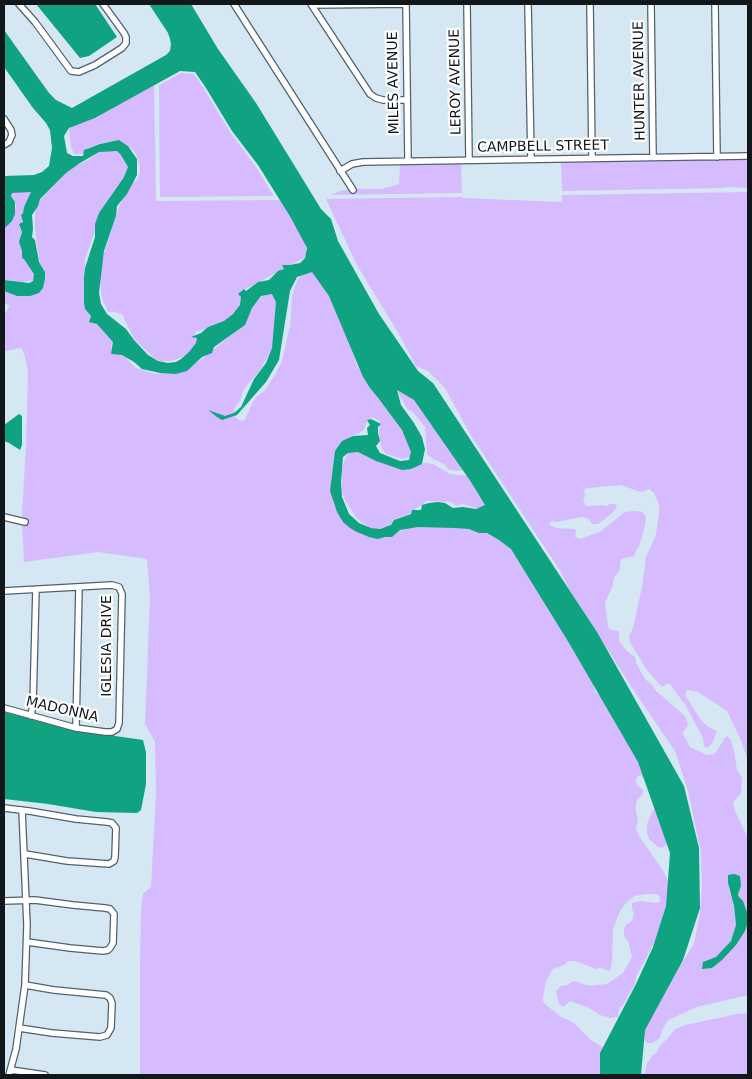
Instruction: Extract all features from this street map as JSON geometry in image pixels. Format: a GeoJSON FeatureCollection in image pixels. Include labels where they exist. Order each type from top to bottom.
{"type":"FeatureCollection","features":[{"type":"Feature","properties":{"kind":"street"},"geometry":{"type":"LineString","coordinates":[[19,4],[36,22],[71,70],[79,72],[88,69],[122,48],[126,41],[124,33],[103,4]]}},
{"type":"Feature","properties":{"kind":"street"},"geometry":{"type":"LineString","coordinates":[[234,4],[352,190]]}},
{"type":"Feature","properties":{"kind":"street"},"geometry":{"type":"LineString","coordinates":[[312,4],[406,4]]}},
{"type":"Feature","properties":{"kind":"street"},"geometry":{"type":"LineString","coordinates":[[312,4],[370,94],[382,100],[407,100]]}},
{"type":"Feature","properties":{"kind":"street","name":"MILES AVENUE"},"geometry":{"type":"LineString","coordinates":[[406,4],[408,161]]}},
{"type":"Feature","properties":{"kind":"street","name":"LEROY AVENUE"},"geometry":{"type":"LineString","coordinates":[[467,4],[469,160]]}},
{"type":"Feature","properties":{"kind":"street"},"geometry":{"type":"LineString","coordinates":[[528,4],[531,159]]}},
{"type":"Feature","properties":{"kind":"street"},"geometry":{"type":"LineString","coordinates":[[590,4],[592,158]]}},
{"type":"Feature","properties":{"kind":"street","name":"HUNTER AVENUE"},"geometry":{"type":"LineString","coordinates":[[651,4],[653,158]]}},
{"type":"Feature","properties":{"kind":"street"},"geometry":{"type":"LineString","coordinates":[[715,4],[717,157]]}},
{"type":"Feature","properties":{"kind":"street"},"geometry":{"type":"LineString","coordinates":[[4,120],[12,135],[9,142],[4,145]]}},
{"type":"Feature","properties":{"kind":"street","name":"CAMPBELL STREET"},"geometry":{"type":"LineString","coordinates":[[340,171],[357,163],[408,161],[748,156]]}},
{"type":"Feature","properties":{"kind":"street"},"geometry":{"type":"LineString","coordinates":[[4,517],[25,522]]}},
{"type":"Feature","properties":{"kind":"street","name":"IGLESIA DRIVE"},"geometry":{"type":"LineString","coordinates":[[4,591],[113,585],[119,587],[122,592],[119,723],[116,730]]}},
{"type":"Feature","properties":{"kind":"street"},"geometry":{"type":"LineString","coordinates":[[76,728],[79,587]]}},
{"type":"Feature","properties":{"kind":"street"},"geometry":{"type":"LineString","coordinates":[[32,716],[34,704],[36,589]]}},
{"type":"Feature","properties":{"kind":"street","name":"MADONNA"},"geometry":{"type":"LineString","coordinates":[[4,708],[76,728],[105,732],[116,730]]}},
{"type":"Feature","properties":{"kind":"street"},"geometry":{"type":"LineString","coordinates":[[4,808],[109,822],[114,825],[116,831],[115,857],[112,863],[109,864],[67,861],[25,854]]}},
{"type":"Feature","properties":{"kind":"street"},"geometry":{"type":"LineString","coordinates":[[22,810],[27,900],[27,942],[20,1028],[10,1072],[45,1075]]}},
{"type":"Feature","properties":{"kind":"street"},"geometry":{"type":"LineString","coordinates":[[4,900],[39,900],[105,908],[111,910],[114,916],[113,943],[108,950],[70,948],[27,942]]}},
{"type":"Feature","properties":{"kind":"street"},"geometry":{"type":"LineString","coordinates":[[20,1028],[52,1033],[100,1036],[107,1035],[111,1028],[112,1001],[106,995],[25,985]]}},
{"type":"Feature","properties":{"kind":"shaded area"},"geometry":{"type":"Polygon","coordinates":[[[36,4],[95,4],[117,37],[89,56],[80,58],[36,4]]]}},
{"type":"Feature","properties":{"kind":"shaded area"},"geometry":{"type":"Polygon","coordinates":[[[149,4],[191,4],[218,49],[256,103],[321,209],[331,219],[338,241],[379,314],[418,371],[433,383],[597,632],[684,786],[699,848],[700,908],[683,960],[645,1030],[641,1075],[600,1075],[600,1053],[653,947],[666,906],[670,853],[638,762],[569,643],[511,549],[487,533],[479,533],[469,529],[418,527],[400,530],[392,537],[378,539],[357,532],[343,522],[337,512],[330,491],[335,451],[342,441],[353,436],[368,435],[367,428],[370,425],[367,420],[371,419],[381,424],[378,427],[380,441],[376,446],[380,453],[400,461],[409,460],[411,452],[402,430],[363,377],[329,296],[312,272],[297,277],[290,291],[279,360],[266,382],[237,415],[222,420],[208,410],[225,416],[234,413],[241,407],[254,379],[266,363],[272,348],[276,302],[272,294],[261,296],[252,308],[245,325],[214,347],[212,353],[202,357],[187,371],[176,374],[142,369],[122,355],[111,354],[113,342],[97,324],[89,322],[91,316],[85,309],[84,303],[84,277],[95,237],[95,224],[99,213],[124,177],[128,167],[117,151],[99,152],[80,163],[66,173],[40,199],[32,215],[32,237],[35,240],[39,262],[45,272],[43,288],[39,293],[30,296],[17,296],[4,291],[4,280],[29,283],[33,281],[34,274],[22,258],[19,242],[22,232],[19,224],[23,222],[21,215],[31,192],[12,193],[11,196],[15,202],[15,214],[12,221],[4,228],[4,176],[34,175],[42,172],[49,166],[52,148],[50,130],[46,123],[4,67],[4,30],[49,93],[56,100],[72,108],[166,55],[170,51],[171,44],[168,33],[149,4]],[[180,71],[95,118],[69,128],[64,136],[67,153],[73,156],[83,156],[84,150],[119,140],[128,146],[137,159],[137,175],[127,194],[117,206],[116,216],[104,251],[99,293],[101,304],[107,314],[126,329],[148,355],[158,361],[168,363],[176,362],[189,352],[196,343],[197,338],[191,337],[201,333],[208,327],[224,321],[233,314],[240,305],[241,297],[238,294],[244,289],[246,291],[258,282],[269,280],[278,271],[284,269],[282,265],[300,263],[305,258],[307,248],[258,165],[232,131],[195,72],[180,71]],[[397,390],[401,405],[422,437],[425,449],[422,464],[411,469],[402,470],[376,461],[358,452],[348,453],[343,457],[341,482],[342,497],[349,514],[359,523],[371,528],[380,529],[391,525],[394,520],[411,514],[412,510],[421,510],[422,505],[429,503],[438,502],[445,503],[453,508],[476,509],[485,505],[414,400],[397,390]]]}},
{"type":"Feature","properties":{"kind":"shaded area"},"geometry":{"type":"Polygon","coordinates":[[[181,73],[194,74],[230,132],[256,167],[274,196],[160,197],[159,85],[181,73]]]}},
{"type":"Feature","properties":{"kind":"shaded area"},"geometry":{"type":"Polygon","coordinates":[[[154,80],[156,201],[281,200],[303,234],[307,253],[304,258],[240,292],[242,304],[232,319],[212,325],[208,329],[196,331],[194,337],[199,339],[191,351],[180,358],[170,361],[160,361],[154,358],[134,339],[122,314],[108,312],[101,292],[100,277],[104,254],[120,204],[140,173],[136,154],[121,141],[102,143],[87,148],[84,153],[74,154],[71,147],[69,130],[73,122],[99,117],[106,110],[111,110],[115,103],[154,80]]]}},
{"type":"Feature","properties":{"kind":"shaded area"},"geometry":{"type":"Polygon","coordinates":[[[111,149],[121,153],[130,167],[113,192],[97,226],[85,259],[84,293],[89,314],[114,341],[111,346],[112,350],[125,357],[136,368],[155,374],[175,372],[188,368],[241,327],[261,297],[273,290],[279,296],[273,347],[260,370],[244,389],[240,401],[234,409],[235,417],[241,421],[245,420],[256,397],[265,390],[282,361],[290,326],[292,297],[298,279],[307,271],[315,269],[339,314],[357,366],[394,416],[409,439],[412,450],[410,457],[403,459],[386,454],[382,449],[380,441],[380,421],[372,417],[361,432],[343,442],[331,488],[334,505],[353,529],[397,532],[416,525],[439,523],[487,533],[508,544],[591,674],[595,691],[614,712],[632,745],[646,780],[640,775],[636,781],[637,785],[643,790],[643,794],[637,800],[636,805],[638,818],[636,829],[664,872],[671,888],[656,939],[636,977],[635,984],[624,1004],[619,1009],[618,1017],[610,1018],[600,1015],[589,1008],[570,1001],[563,1007],[559,1004],[556,991],[561,986],[574,981],[590,986],[607,984],[623,973],[632,957],[628,941],[624,936],[624,929],[632,921],[634,914],[632,903],[640,901],[660,902],[660,897],[657,894],[635,896],[622,908],[613,930],[610,971],[601,968],[596,969],[575,961],[568,961],[564,965],[553,969],[546,981],[543,997],[545,1004],[560,1016],[574,1023],[591,1040],[604,1048],[604,1075],[140,1075],[141,911],[143,894],[151,887],[156,794],[155,742],[145,724],[150,597],[147,559],[98,552],[24,562],[22,524],[27,525],[28,521],[22,519],[22,512],[28,371],[21,348],[5,351],[4,348],[4,314],[10,306],[4,302],[4,286],[36,292],[41,291],[46,277],[39,259],[35,228],[37,203],[73,167],[88,160],[100,151],[111,149]]]}},
{"type":"Feature","properties":{"kind":"shaded area"},"geometry":{"type":"Polygon","coordinates":[[[748,159],[748,188],[562,191],[561,161],[748,159]]]}},
{"type":"Feature","properties":{"kind":"shaded area"},"geometry":{"type":"Polygon","coordinates":[[[400,163],[461,163],[462,193],[331,195],[349,189],[352,193],[356,191],[355,189],[382,189],[399,184],[400,163]]]}},
{"type":"Feature","properties":{"kind":"shaded area"},"geometry":{"type":"Polygon","coordinates":[[[32,189],[23,217],[21,235],[22,255],[34,269],[35,280],[21,282],[6,280],[4,279],[4,225],[13,217],[16,206],[9,193],[32,189]]]}},
{"type":"Feature","properties":{"kind":"shaded area"},"geometry":{"type":"Polygon","coordinates":[[[748,192],[748,761],[740,738],[727,711],[698,692],[687,690],[685,695],[701,720],[707,726],[717,731],[712,744],[707,748],[704,746],[703,738],[686,706],[669,683],[661,686],[646,669],[630,642],[629,636],[633,628],[642,587],[646,557],[656,535],[659,504],[654,493],[649,489],[643,492],[621,485],[584,489],[585,496],[583,501],[586,506],[615,504],[617,507],[598,524],[592,524],[589,519],[582,517],[557,522],[551,521],[549,524],[558,528],[574,529],[576,530],[575,537],[581,539],[601,531],[625,512],[642,512],[646,517],[639,547],[634,556],[621,559],[620,570],[614,578],[612,588],[605,602],[608,626],[611,630],[619,631],[619,641],[636,658],[636,663],[645,679],[685,716],[688,726],[683,734],[690,747],[707,755],[714,754],[727,736],[731,740],[737,770],[742,777],[741,793],[733,802],[735,811],[748,838],[748,995],[697,1007],[668,1020],[660,1038],[653,1043],[645,1041],[643,1031],[694,944],[700,913],[702,887],[701,852],[688,791],[675,751],[636,694],[568,587],[561,572],[470,434],[445,388],[428,371],[416,366],[357,265],[326,199],[462,197],[562,202],[562,195],[748,192]],[[728,875],[729,891],[733,900],[736,925],[731,941],[716,957],[707,960],[702,969],[736,945],[738,893],[741,886],[728,875]]]}},
{"type":"Feature","properties":{"kind":"shaded area"},"geometry":{"type":"Polygon","coordinates":[[[392,382],[410,394],[462,468],[461,471],[449,470],[444,464],[427,454],[425,427],[412,411],[408,410],[392,382]]]}},
{"type":"Feature","properties":{"kind":"shaded area"},"geometry":{"type":"Polygon","coordinates":[[[19,414],[22,416],[22,445],[20,450],[4,441],[4,425],[19,414]]]}},
{"type":"Feature","properties":{"kind":"shaded area"},"geometry":{"type":"Polygon","coordinates":[[[359,448],[378,458],[418,464],[433,464],[450,474],[471,476],[474,479],[474,488],[486,504],[482,510],[463,504],[456,506],[451,502],[426,501],[409,514],[395,519],[386,528],[375,529],[369,527],[357,519],[342,493],[342,468],[345,459],[348,453],[359,448]]]}},
{"type":"Feature","properties":{"kind":"shaded area"},"geometry":{"type":"Polygon","coordinates":[[[4,712],[67,729],[143,740],[146,752],[146,784],[141,810],[137,813],[96,812],[4,799],[4,712]]]}},
{"type":"Feature","properties":{"kind":"shaded area"},"geometry":{"type":"Polygon","coordinates":[[[662,804],[670,855],[666,844],[663,848],[658,847],[650,840],[647,834],[647,824],[652,812],[657,806],[662,804]]]}},
{"type":"Feature","properties":{"kind":"shaded area"},"geometry":{"type":"Polygon","coordinates":[[[728,875],[740,876],[741,886],[738,894],[743,901],[748,915],[745,931],[736,945],[722,960],[712,968],[702,969],[703,962],[716,957],[731,941],[736,925],[728,875]]]}},
{"type":"Feature","properties":{"kind":"shaded area"},"geometry":{"type":"Polygon","coordinates":[[[748,1013],[748,1075],[644,1075],[647,1063],[675,1029],[685,1025],[748,1013]]]}}]}
